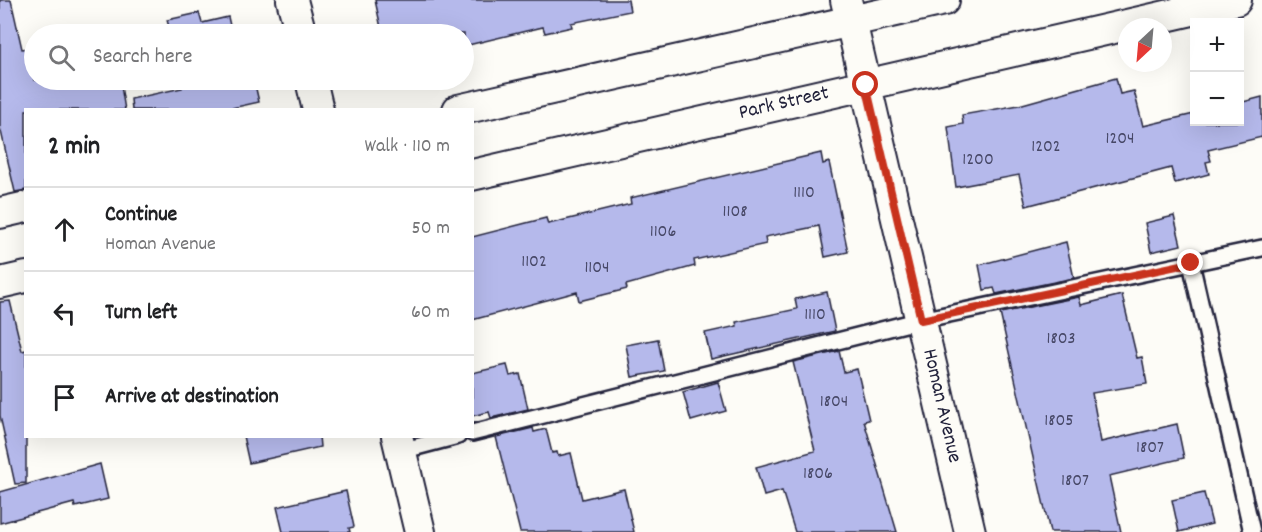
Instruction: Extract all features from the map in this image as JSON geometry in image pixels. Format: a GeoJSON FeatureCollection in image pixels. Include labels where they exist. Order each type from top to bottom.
{"type":"FeatureCollection","features":[{"type":"Feature","properties":{"kind":"street"},"geometry":{"type":"LineString","coordinates":[[292,0],[298,24]]}},
{"type":"Feature","properties":{"kind":"street"},"geometry":{"type":"LineString","coordinates":[[466,108],[848,10],[944,0]]}},
{"type":"Feature","properties":{"kind":"street","name":"Park Street"},"geometry":{"type":"LineString","coordinates":[[474,175],[1236,0]]}},
{"type":"Feature","properties":{"kind":"street","name":"Homan Avenue"},"geometry":{"type":"LineString","coordinates":[[848,10],[970,532]]}},
{"type":"Feature","properties":{"kind":"street"},"geometry":{"type":"LineString","coordinates":[[313,90],[318,108]]}},
{"type":"Feature","properties":{"kind":"street"},"geometry":{"type":"LineString","coordinates":[[0,213],[24,207]]}},
{"type":"Feature","properties":{"kind":"street"},"geometry":{"type":"LineString","coordinates":[[0,283],[24,277]]}},
{"type":"Feature","properties":{"kind":"street"},"geometry":{"type":"LineString","coordinates":[[399,444],[420,532]]}},
{"type":"Feature","properties":{"kind":"lane"},"geometry":{"type":"LineString","coordinates":[[474,432],[921,320],[1262,248]]}},
{"type":"Feature","properties":{"kind":"lane"},"geometry":{"type":"LineString","coordinates":[[1191,263],[1252,532]]}},
{"type":"Feature","properties":{"kind":"lane"},"geometry":{"type":"LineString","coordinates":[[399,444],[443,438]]}},
{"type":"Feature","properties":{"kind":"building"},"geometry":{"type":"Polygon","coordinates":[[[0,0],[11,0],[22,49],[24,49],[24,90],[122,90],[125,108],[24,108],[24,190],[15,192],[0,127],[0,0]]]}},
{"type":"Feature","properties":{"kind":"building"},"geometry":{"type":"Polygon","coordinates":[[[375,0],[628,0],[630,11],[571,23],[572,27],[545,33],[543,27],[474,44],[474,24],[380,24],[375,0]]]}},
{"type":"Feature","properties":{"kind":"building"},"geometry":{"type":"Polygon","coordinates":[[[199,13],[202,23],[228,17],[230,24],[168,24],[167,20],[199,13]]]}},
{"type":"Feature","properties":{"kind":"building"},"geometry":{"type":"Polygon","coordinates":[[[1116,78],[1120,94],[1134,91],[1143,126],[1190,115],[1190,126],[1244,126],[1244,102],[1262,97],[1262,137],[1208,150],[1211,161],[1206,162],[1209,174],[1175,183],[1171,168],[1026,206],[1019,175],[956,187],[948,127],[963,124],[962,115],[1019,105],[1116,78]]]}},
{"type":"Feature","properties":{"kind":"building"},"geometry":{"type":"Polygon","coordinates":[[[173,90],[256,90],[259,102],[232,108],[132,108],[131,99],[173,90]]]}},
{"type":"Feature","properties":{"kind":"building"},"geometry":{"type":"Polygon","coordinates":[[[821,153],[823,164],[829,162],[848,252],[825,257],[819,226],[765,237],[766,244],[694,260],[695,266],[626,285],[627,289],[579,301],[577,292],[474,319],[474,236],[546,218],[548,224],[631,204],[630,198],[821,153]]]}},
{"type":"Feature","properties":{"kind":"building"},"geometry":{"type":"Polygon","coordinates":[[[1174,216],[1181,245],[1151,252],[1145,223],[1174,216]]]}},
{"type":"Feature","properties":{"kind":"building"},"geometry":{"type":"Polygon","coordinates":[[[1066,242],[1074,278],[996,294],[994,288],[984,290],[979,265],[1066,242]]]}},
{"type":"Feature","properties":{"kind":"building"},"geometry":{"type":"Polygon","coordinates":[[[827,292],[835,331],[711,359],[705,333],[737,326],[736,322],[797,309],[795,299],[827,292]]]}},
{"type":"Feature","properties":{"kind":"building"},"geometry":{"type":"Polygon","coordinates":[[[1122,295],[1137,358],[1142,357],[1147,384],[1092,393],[1101,442],[1177,424],[1184,458],[1109,476],[1121,532],[1050,532],[1000,313],[1079,297],[1081,305],[1122,295]]]}},
{"type":"Feature","properties":{"kind":"building"},"geometry":{"type":"Polygon","coordinates":[[[10,301],[22,351],[24,350],[26,483],[15,484],[0,416],[0,302],[10,301]]]}},
{"type":"Feature","properties":{"kind":"building"},"geometry":{"type":"Polygon","coordinates":[[[658,339],[664,371],[632,377],[626,345],[658,339]]]}},
{"type":"Feature","properties":{"kind":"building"},"geometry":{"type":"Polygon","coordinates":[[[839,351],[844,372],[857,369],[869,420],[864,421],[897,532],[795,532],[782,491],[764,496],[756,467],[815,451],[793,362],[839,351]]]}},
{"type":"Feature","properties":{"kind":"building"},"geometry":{"type":"Polygon","coordinates":[[[507,365],[510,376],[520,374],[528,409],[491,418],[489,412],[474,416],[474,373],[507,365]]]}},
{"type":"Feature","properties":{"kind":"building"},"geometry":{"type":"Polygon","coordinates":[[[718,382],[726,411],[691,421],[683,392],[718,382]]]}},
{"type":"Feature","properties":{"kind":"building"},"geometry":{"type":"Polygon","coordinates":[[[533,428],[534,432],[546,429],[552,453],[557,452],[558,456],[571,453],[582,499],[624,489],[634,532],[520,532],[496,437],[533,428]]]}},
{"type":"Feature","properties":{"kind":"building"},"geometry":{"type":"Polygon","coordinates":[[[243,438],[319,438],[320,447],[249,463],[243,438]]]}},
{"type":"Feature","properties":{"kind":"building"},"geometry":{"type":"Polygon","coordinates":[[[100,464],[108,499],[75,507],[74,503],[0,523],[0,492],[100,464]]]}},
{"type":"Feature","properties":{"kind":"building"},"geometry":{"type":"Polygon","coordinates":[[[346,491],[354,527],[349,528],[350,532],[283,532],[277,507],[346,491]]]}},
{"type":"Feature","properties":{"kind":"building"},"geometry":{"type":"Polygon","coordinates":[[[1204,493],[1212,524],[1179,532],[1172,500],[1204,493]]]}},
{"type":"Feature","properties":{"kind":"route"},"geometry":{"type":"LineString","coordinates":[[866,85],[921,320],[1191,263]]}}]}
